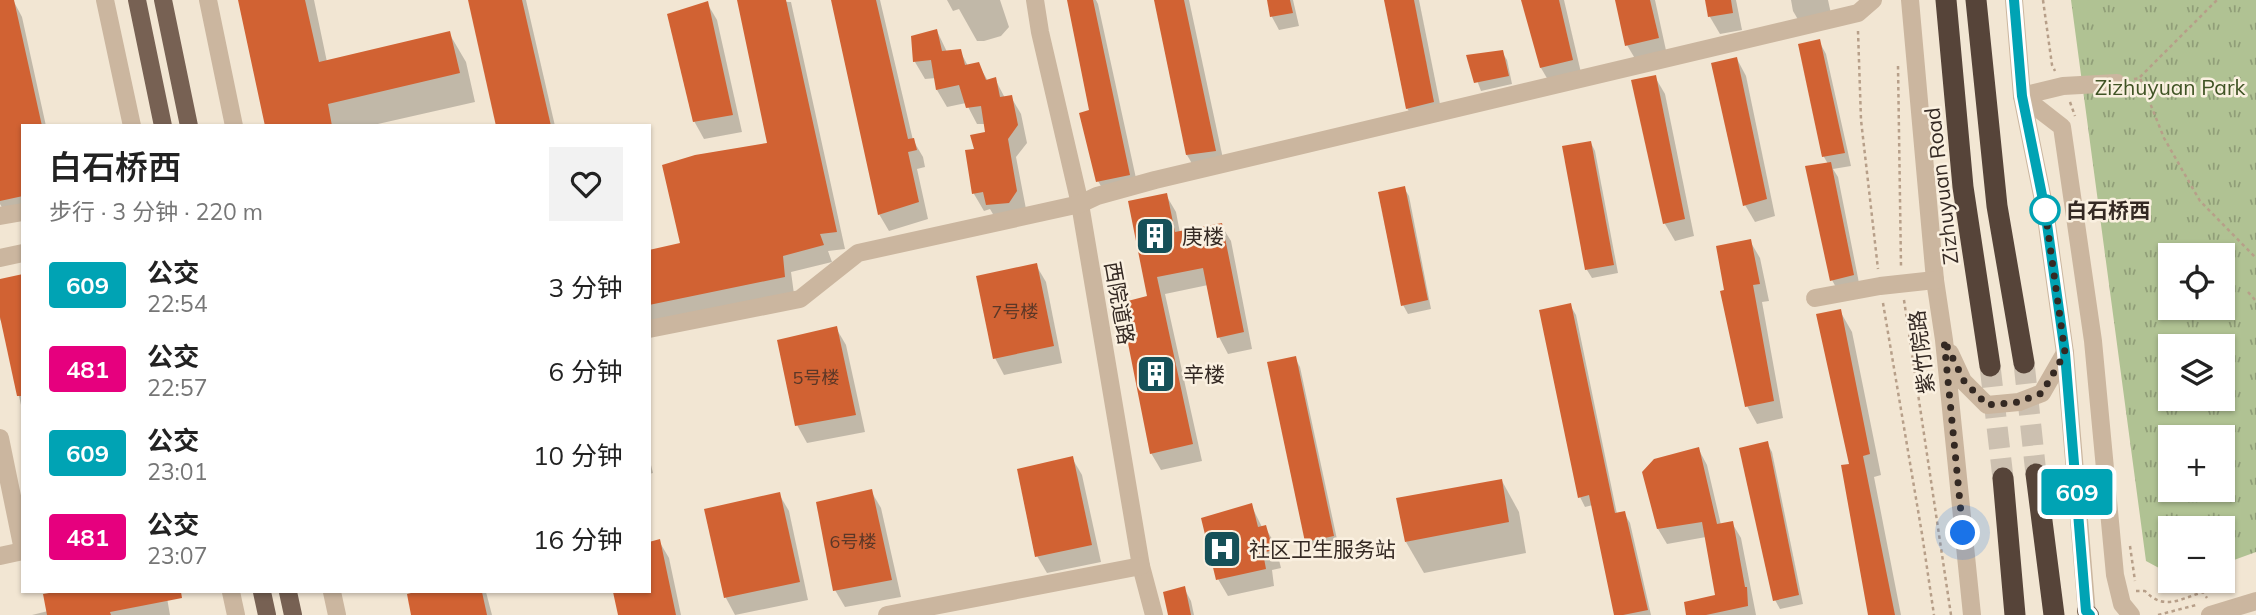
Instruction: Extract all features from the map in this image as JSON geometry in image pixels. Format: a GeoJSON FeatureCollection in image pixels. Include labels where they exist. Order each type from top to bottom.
{"type":"FeatureCollection","features":[{"type":"Feature","properties":{"kind":"highway","name":"Zizhuyuan Road"},"geometry":{"type":"LineString","coordinates":[[1947,0],[1963,187],[1990,366]]}},
{"type":"Feature","properties":{"kind":"highway"},"geometry":{"type":"LineString","coordinates":[[1976,0],[1997,206],[2024,363]]}},
{"type":"Feature","properties":{"kind":"highway"},"geometry":{"type":"LineString","coordinates":[[2036,474],[2054,615]]}},
{"type":"Feature","properties":{"kind":"highway"},"geometry":{"type":"LineString","coordinates":[[2003,478],[2015,615]]}},
{"type":"Feature","properties":{"kind":"main road"},"geometry":{"type":"LineString","coordinates":[[137,0],[163,124]]}},
{"type":"Feature","properties":{"kind":"main road"},"geometry":{"type":"LineString","coordinates":[[163,0],[189,124]]}},
{"type":"Feature","properties":{"kind":"main road"},"geometry":{"type":"LineString","coordinates":[[262,593],[267,615]]}},
{"type":"Feature","properties":{"kind":"main road"},"geometry":{"type":"LineString","coordinates":[[288,593],[293,615]]}},
{"type":"Feature","properties":{"kind":"street"},"geometry":{"type":"LineString","coordinates":[[105,0],[132,124]]}},
{"type":"Feature","properties":{"kind":"street"},"geometry":{"type":"LineString","coordinates":[[208,0],[234,124]]}},
{"type":"Feature","properties":{"kind":"street","name":"西院道路"},"geometry":{"type":"LineString","coordinates":[[1035,0],[1080,204],[1141,566],[1154,615]]}},
{"type":"Feature","properties":{"kind":"street"},"geometry":{"type":"LineString","coordinates":[[651,329],[800,299],[858,253],[1080,204],[1097,196],[1155,180],[1858,13],[1873,0]]}},
{"type":"Feature","properties":{"kind":"street","name":"紫竹院路"},"geometry":{"type":"LineString","coordinates":[[1910,0],[1935,280],[1944,340],[1972,615]]}},
{"type":"Feature","properties":{"kind":"street"},"geometry":{"type":"LineString","coordinates":[[2014,0],[2022,96],[2045,210],[2065,353],[2088,613]]}},
{"type":"Feature","properties":{"kind":"street"},"geometry":{"type":"LineString","coordinates":[[2022,96],[2063,86],[2117,83]]}},
{"type":"Feature","properties":{"kind":"street"},"geometry":{"type":"LineString","coordinates":[[2022,96],[2062,127],[2093,341],[2115,575],[2122,604],[2131,615]]}},
{"type":"Feature","properties":{"kind":"street"},"geometry":{"type":"LineString","coordinates":[[0,216],[21,212]]}},
{"type":"Feature","properties":{"kind":"street"},"geometry":{"type":"LineString","coordinates":[[0,258],[21,253]]}},
{"type":"Feature","properties":{"kind":"street"},"geometry":{"type":"LineString","coordinates":[[1815,298],[1880,285],[1935,280]]}},
{"type":"Feature","properties":{"kind":"street"},"geometry":{"type":"LineString","coordinates":[[1944,340],[1964,381],[1987,405],[2019,402],[2042,393],[2065,353]]}},
{"type":"Feature","properties":{"kind":"street"},"geometry":{"type":"LineString","coordinates":[[0,438],[21,541]]}},
{"type":"Feature","properties":{"kind":"street"},"geometry":{"type":"LineString","coordinates":[[0,556],[21,551]]}},
{"type":"Feature","properties":{"kind":"street"},"geometry":{"type":"LineString","coordinates":[[887,615],[1141,566]]}},
{"type":"Feature","properties":{"kind":"street"},"geometry":{"type":"LineString","coordinates":[[231,593],[236,615]]}},
{"type":"Feature","properties":{"kind":"street"},"geometry":{"type":"LineString","coordinates":[[332,593],[337,615]]}},
{"type":"Feature","properties":{"kind":"street"},"geometry":{"type":"LineString","coordinates":[[2210,615],[2256,601]]}},
{"type":"Feature","properties":{"kind":"path"},"geometry":{"type":"LineString","coordinates":[[2043,0],[2052,65],[2077,119]]}},
{"type":"Feature","properties":{"kind":"path"},"geometry":{"type":"LineString","coordinates":[[2117,83],[2140,78],[2217,0]]}},
{"type":"Feature","properties":{"kind":"path"},"geometry":{"type":"LineString","coordinates":[[1858,13],[1861,120],[1880,285],[1923,534],[1934,615]]}},
{"type":"Feature","properties":{"kind":"path"},"geometry":{"type":"LineString","coordinates":[[1898,62],[1902,285],[1951,615]]}},
{"type":"Feature","properties":{"kind":"path"},"geometry":{"type":"LineString","coordinates":[[2140,78],[2164,138],[2200,201],[2256,258]]}},
{"type":"Feature","properties":{"kind":"path"},"geometry":{"type":"LineString","coordinates":[[2248,292],[2256,301]]}},
{"type":"Feature","properties":{"kind":"path"},"geometry":{"type":"LineString","coordinates":[[2129,536],[2136,591],[2145,592],[2154,601],[2163,604],[2203,592],[2210,600],[2158,615]]}},
{"type":"Feature","properties":{"kind":"green space","name":"Zizhuyuan Park"},"geometry":{"type":"Polygon","coordinates":[[[2071,0],[2256,0],[2256,552],[2235,560],[2235,516],[2158,516],[2158,568],[2146,561],[2071,0]]]}},
{"type":"Feature","properties":{"kind":"building"},"geometry":{"type":"Polygon","coordinates":[[[0,0],[14,0],[42,124],[21,124],[21,196],[0,201],[0,0]]]}},
{"type":"Feature","properties":{"kind":"building"},"geometry":{"type":"Polygon","coordinates":[[[238,0],[305,0],[319,62],[450,31],[460,73],[328,104],[332,124],[265,124],[238,0]]]}},
{"type":"Feature","properties":{"kind":"building"},"geometry":{"type":"Polygon","coordinates":[[[468,0],[522,0],[551,124],[496,124],[468,0]]]}},
{"type":"Feature","properties":{"kind":"building"},"geometry":{"type":"Polygon","coordinates":[[[737,0],[786,0],[837,232],[820,234],[824,245],[783,256],[785,277],[651,305],[651,250],[680,243],[662,165],[695,155],[767,143],[737,0]]]}},
{"type":"Feature","properties":{"kind":"building"},"geometry":{"type":"Polygon","coordinates":[[[831,0],[876,0],[908,139],[914,138],[917,150],[908,152],[919,202],[878,215],[831,0]]]}},
{"type":"Feature","properties":{"kind":"building"},"geometry":{"type":"Polygon","coordinates":[[[1067,0],[1093,0],[1130,175],[1096,182],[1079,113],[1089,110],[1067,0]]]}},
{"type":"Feature","properties":{"kind":"building"},"geometry":{"type":"Polygon","coordinates":[[[1154,0],[1184,0],[1216,151],[1186,155],[1154,0]]]}},
{"type":"Feature","properties":{"kind":"building"},"geometry":{"type":"Polygon","coordinates":[[[1267,0],[1290,0],[1293,13],[1270,17],[1267,0]]]}},
{"type":"Feature","properties":{"kind":"building"},"geometry":{"type":"Polygon","coordinates":[[[1384,0],[1414,0],[1434,102],[1406,109],[1384,0]]]}},
{"type":"Feature","properties":{"kind":"building"},"geometry":{"type":"Polygon","coordinates":[[[1521,0],[1559,0],[1573,60],[1540,68],[1521,0]]]}},
{"type":"Feature","properties":{"kind":"building"},"geometry":{"type":"Polygon","coordinates":[[[1615,0],[1650,0],[1659,38],[1625,46],[1615,0]]]}},
{"type":"Feature","properties":{"kind":"building"},"geometry":{"type":"Polygon","coordinates":[[[1705,0],[1731,0],[1733,13],[1708,17],[1705,0]]]}},
{"type":"Feature","properties":{"kind":"building"},"geometry":{"type":"Polygon","coordinates":[[[708,1],[733,115],[693,122],[667,14],[708,1]]]}},
{"type":"Feature","properties":{"kind":"building"},"geometry":{"type":"Polygon","coordinates":[[[937,29],[942,51],[961,49],[965,65],[979,62],[986,80],[996,77],[1000,97],[1012,95],[1018,125],[1008,139],[1017,191],[1009,203],[986,205],[983,192],[972,194],[965,150],[974,149],[970,135],[985,132],[981,106],[966,108],[959,85],[936,90],[931,60],[913,62],[911,36],[937,29]]]}},
{"type":"Feature","properties":{"kind":"building"},"geometry":{"type":"Polygon","coordinates":[[[1820,39],[1845,153],[1822,157],[1798,44],[1820,39]]]}},
{"type":"Feature","properties":{"kind":"building"},"geometry":{"type":"Polygon","coordinates":[[[1503,50],[1509,76],[1474,83],[1466,55],[1503,50]]]}},
{"type":"Feature","properties":{"kind":"building"},"geometry":{"type":"Polygon","coordinates":[[[1737,57],[1767,199],[1743,206],[1711,63],[1737,57]]]}},
{"type":"Feature","properties":{"kind":"building"},"geometry":{"type":"Polygon","coordinates":[[[1656,75],[1685,219],[1663,224],[1631,80],[1656,75]]]}},
{"type":"Feature","properties":{"kind":"building"},"geometry":{"type":"Polygon","coordinates":[[[1591,141],[1614,265],[1585,270],[1562,146],[1591,141]]]}},
{"type":"Feature","properties":{"kind":"building"},"geometry":{"type":"Polygon","coordinates":[[[1831,162],[1854,275],[1830,281],[1805,166],[1831,162]]]}},
{"type":"Feature","properties":{"kind":"building"},"geometry":{"type":"Polygon","coordinates":[[[1405,186],[1428,300],[1401,306],[1378,192],[1405,186]]]}},
{"type":"Feature","properties":{"kind":"building"},"geometry":{"type":"Polygon","coordinates":[[[1167,193],[1175,232],[1222,223],[1244,332],[1217,338],[1203,268],[1157,277],[1193,444],[1150,454],[1120,303],[1147,296],[1128,201],[1167,193]]]}},
{"type":"Feature","properties":{"kind":"building"},"geometry":{"type":"Polygon","coordinates":[[[1751,239],[1760,284],[1753,285],[1774,401],[1745,407],[1720,291],[1724,290],[1716,246],[1751,239]]]}},
{"type":"Feature","properties":{"kind":"building"},"geometry":{"type":"Polygon","coordinates":[[[1037,263],[1054,346],[993,359],[976,276],[1037,263]]]}},
{"type":"Feature","properties":{"kind":"building"},"geometry":{"type":"Polygon","coordinates":[[[21,274],[21,396],[17,396],[0,317],[0,279],[21,274]]]}},
{"type":"Feature","properties":{"kind":"building"},"geometry":{"type":"Polygon","coordinates":[[[1571,303],[1615,513],[1625,511],[1648,610],[1614,615],[1589,495],[1578,498],[1539,310],[1571,303]]]}},
{"type":"Feature","properties":{"kind":"building"},"geometry":{"type":"Polygon","coordinates":[[[1841,309],[1870,454],[1863,456],[1895,615],[1868,615],[1841,465],[1849,464],[1816,314],[1841,309]]]}},
{"type":"Feature","properties":{"kind":"building"},"geometry":{"type":"Polygon","coordinates":[[[837,326],[856,415],[795,426],[777,340],[837,326]]]}},
{"type":"Feature","properties":{"kind":"building"},"geometry":{"type":"Polygon","coordinates":[[[1296,356],[1334,536],[1305,542],[1267,362],[1296,356]]]}},
{"type":"Feature","properties":{"kind":"building"},"geometry":{"type":"Polygon","coordinates":[[[1768,441],[1799,595],[1773,601],[1739,448],[1768,441]]]}},
{"type":"Feature","properties":{"kind":"building"},"geometry":{"type":"Polygon","coordinates":[[[1699,447],[1717,524],[1733,521],[1747,587],[1748,606],[1706,615],[1686,615],[1684,602],[1715,595],[1702,522],[1657,529],[1642,472],[1654,459],[1699,447]]]}},
{"type":"Feature","properties":{"kind":"building"},"geometry":{"type":"Polygon","coordinates":[[[1073,456],[1092,545],[1035,557],[1017,469],[1073,456]]]}},
{"type":"Feature","properties":{"kind":"building"},"geometry":{"type":"Polygon","coordinates":[[[1502,479],[1509,522],[1405,542],[1396,498],[1502,479]]]}},
{"type":"Feature","properties":{"kind":"building"},"geometry":{"type":"Polygon","coordinates":[[[872,489],[892,580],[833,591],[816,502],[872,489]]]}},
{"type":"Feature","properties":{"kind":"building"},"geometry":{"type":"Polygon","coordinates":[[[780,492],[800,582],[724,598],[704,509],[780,492]]]}},
{"type":"Feature","properties":{"kind":"building"},"geometry":{"type":"Polygon","coordinates":[[[1252,503],[1258,527],[1266,525],[1273,550],[1263,553],[1266,569],[1216,580],[1201,518],[1252,503]]]}},
{"type":"Feature","properties":{"kind":"building"},"geometry":{"type":"Polygon","coordinates":[[[660,539],[676,615],[618,615],[613,593],[651,593],[651,541],[660,539]]]}},
{"type":"Feature","properties":{"kind":"building"},"geometry":{"type":"Polygon","coordinates":[[[1185,586],[1191,615],[1168,615],[1163,592],[1185,586]]]}},
{"type":"Feature","properties":{"kind":"building"},"geometry":{"type":"Polygon","coordinates":[[[181,593],[182,598],[110,612],[111,615],[47,615],[43,594],[181,593]]]}},
{"type":"Feature","properties":{"kind":"building"},"geometry":{"type":"Polygon","coordinates":[[[482,593],[487,615],[411,615],[407,594],[482,593]]]}},
{"type":"Feature","properties":{"kind":"tunnel"},"geometry":{"type":"LineString","coordinates":[[2024,363],[2036,474]]}},
{"type":"Feature","properties":{"kind":"tunnel"},"geometry":{"type":"LineString","coordinates":[[1990,366],[2003,478]]}},
{"type":"Feature","properties":{"kind":"bus line","name":"609"},"geometry":{"type":"LineString","coordinates":[[2014,0],[2022,96],[2045,210],[2065,353],[2086,611],[2090,615]]}},
{"type":"Feature","properties":{"kind":"place","name":"白石桥西"},"geometry":{"type":"Point","coordinates":[2045,210]}},
{"type":"Feature","properties":{"kind":"place","name":"庚楼"},"geometry":{"type":"Point","coordinates":[1155,236]}},
{"type":"Feature","properties":{"kind":"place","name":"辛楼"},"geometry":{"type":"Point","coordinates":[1156,374]}},
{"type":"Feature","properties":{"kind":"place","name":"社区卫生服务站"},"geometry":{"type":"Point","coordinates":[1222,549]}},
{"type":"Feature","properties":{"kind":"route"},"geometry":{"type":"LineString","coordinates":[[1963,533],[1944,340],[1964,381],[1987,405],[2019,402],[2042,393],[2065,353],[2045,210]]}}]}
